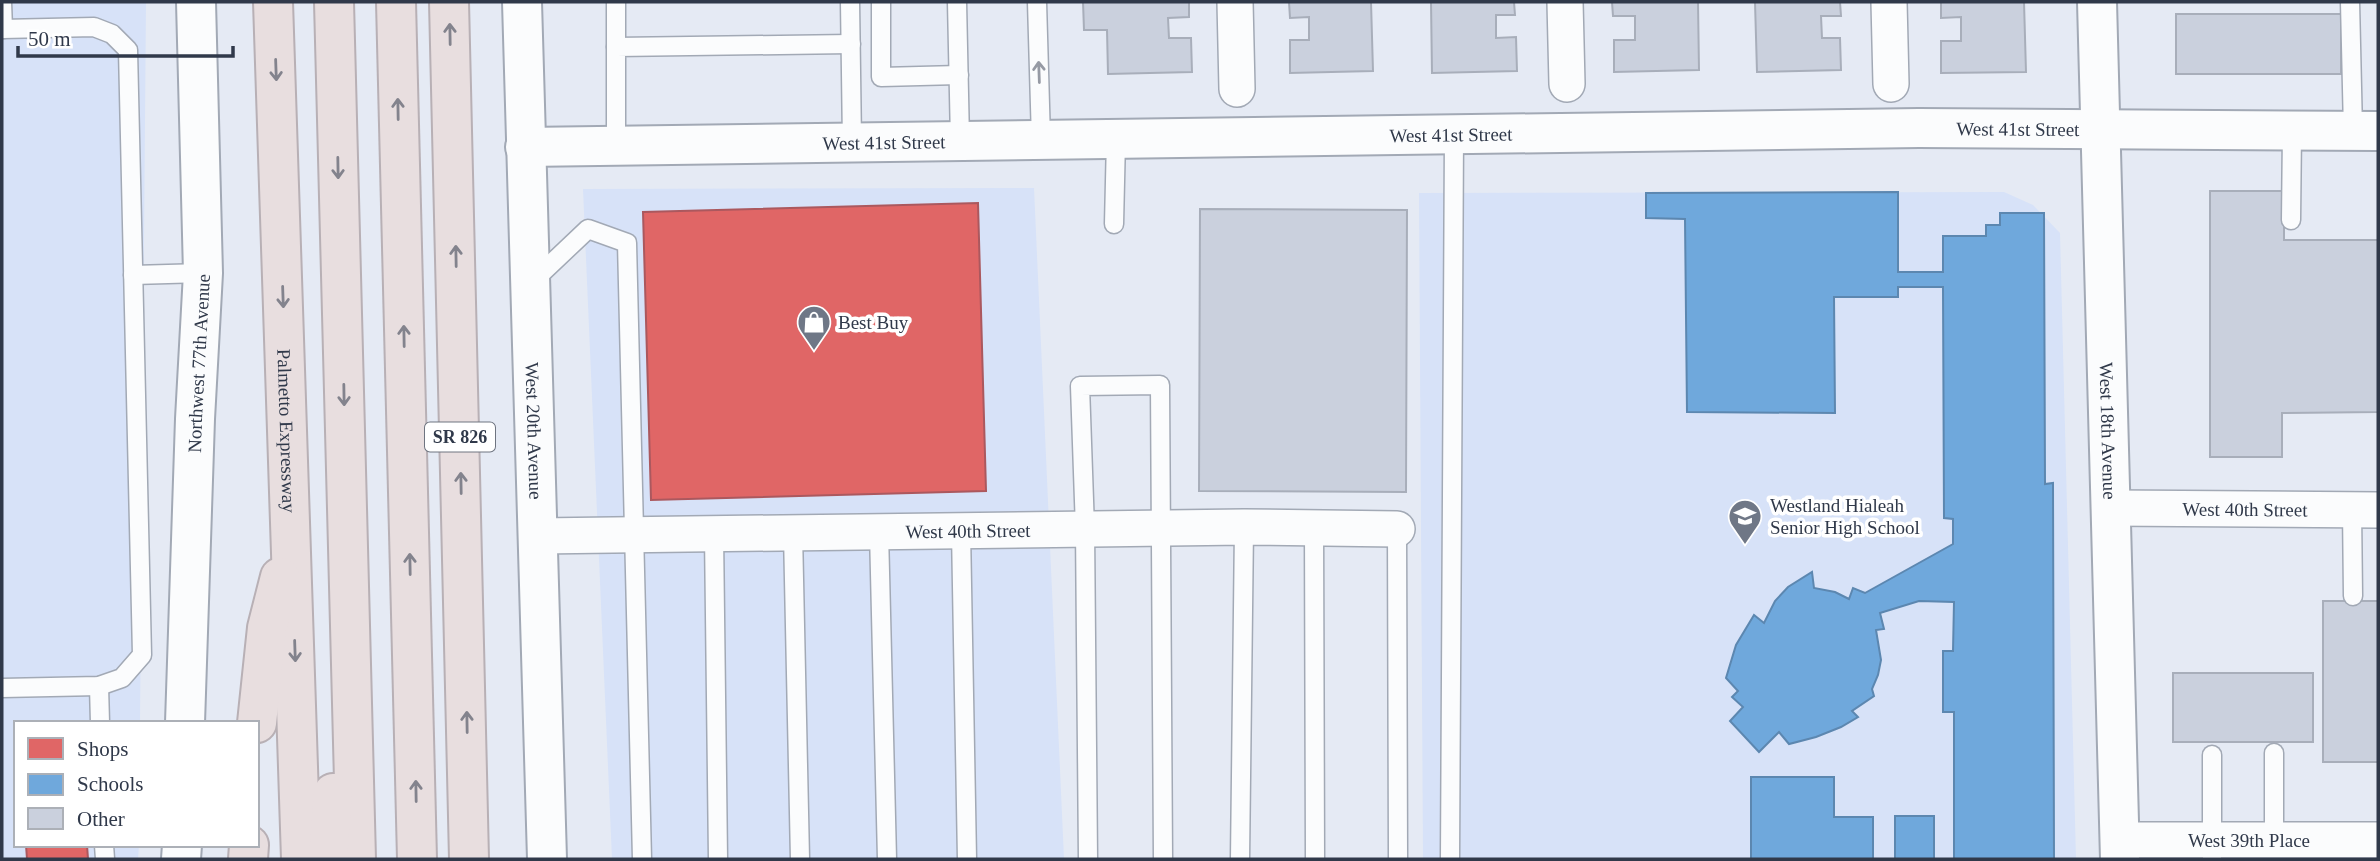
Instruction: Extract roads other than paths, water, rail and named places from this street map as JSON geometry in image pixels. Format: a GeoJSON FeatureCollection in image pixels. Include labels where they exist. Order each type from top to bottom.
{"type":"FeatureCollection","features":[{"type":"Feature","properties":{"kind":"highway","name":"Palmetto Expressway"},"geometry":{"type":"LineString","coordinates":[[273,2],[301,859]]}},
{"type":"Feature","properties":{"kind":"highway"},"geometry":{"type":"LineString","coordinates":[[334,2],[356,859]]}},
{"type":"Feature","properties":{"kind":"highway"},"geometry":{"type":"LineString","coordinates":[[396,2],[417,859]]}},
{"type":"Feature","properties":{"kind":"highway","name":"SR 826"},"geometry":{"type":"LineString","coordinates":[[449,2],[469,859]]}},
{"type":"Feature","properties":{"kind":"highway"},"geometry":{"type":"LineString","coordinates":[[257,721],[267,628],[291,534]]}},
{"type":"Feature","properties":{"kind":"highway"},"geometry":{"type":"LineString","coordinates":[[328,859],[349,582]]}},
{"type":"Feature","properties":{"kind":"highway"},"geometry":{"type":"LineString","coordinates":[[468,771],[476,859]]}},
{"type":"Feature","properties":{"kind":"street","name":"Northwest 77th Avenue"},"geometry":{"type":"LineString","coordinates":[[186,721],[195,419],[203,273],[196,2]]}},
{"type":"Feature","properties":{"kind":"street","name":"West 20th Avenue"},"geometry":{"type":"LineString","coordinates":[[522,2],[547,859]]}},
{"type":"Feature","properties":{"kind":"street"},"geometry":{"type":"LineString","coordinates":[[1235,2],[1237,89]]}},
{"type":"Feature","properties":{"kind":"street"},"geometry":{"type":"LineString","coordinates":[[1565,2],[1567,84]]}},
{"type":"Feature","properties":{"kind":"street"},"geometry":{"type":"LineString","coordinates":[[1889,2],[1891,85]]}},
{"type":"Feature","properties":{"kind":"street","name":"West 18th Avenue"},"geometry":{"type":"LineString","coordinates":[[2097,2],[2120,850]]}},
{"type":"Feature","properties":{"kind":"street","name":"West 41st Street"},"geometry":{"type":"LineString","coordinates":[[525,147],[1919,128],[2366,131]]}},
{"type":"Feature","properties":{"kind":"street","name":"West 40th Street"},"geometry":{"type":"LineString","coordinates":[[2110,508],[2365,510]]}},
{"type":"Feature","properties":{"kind":"street","name":"West 40th Street"},"geometry":{"type":"LineString","coordinates":[[538,536],[1244,527],[1397,529]]}},
{"type":"Feature","properties":{"kind":"street","name":"West 39th Place"},"geometry":{"type":"LineString","coordinates":[[2120,850],[2212,850],[2274,840],[2378,840]]}},
{"type":"Feature","properties":{"kind":"lane"},"geometry":{"type":"LineString","coordinates":[[2,2],[3,29],[94,27],[112,34],[128,50],[142,655],[122,678],[99,686],[2,688]]}},
{"type":"Feature","properties":{"kind":"lane"},"geometry":{"type":"LineString","coordinates":[[616,2],[616,146]]}},
{"type":"Feature","properties":{"kind":"lane"},"geometry":{"type":"LineString","coordinates":[[849,2],[852,143]]}},
{"type":"Feature","properties":{"kind":"lane"},"geometry":{"type":"LineString","coordinates":[[881,2],[881,77],[959,75]]}},
{"type":"Feature","properties":{"kind":"lane"},"geometry":{"type":"LineString","coordinates":[[957,2],[960,141]]}},
{"type":"Feature","properties":{"kind":"lane"},"geometry":{"type":"LineString","coordinates":[[1037,2],[1041,140]]}},
{"type":"Feature","properties":{"kind":"lane"},"geometry":{"type":"LineString","coordinates":[[2350,2],[2366,131]]}},
{"type":"Feature","properties":{"kind":"lane"},"geometry":{"type":"LineString","coordinates":[[616,47],[851,44]]}},
{"type":"Feature","properties":{"kind":"lane"},"geometry":{"type":"LineString","coordinates":[[2291,220],[2292,131]]}},
{"type":"Feature","properties":{"kind":"lane"},"geometry":{"type":"LineString","coordinates":[[1450,859],[1454,135]]}},
{"type":"Feature","properties":{"kind":"lane"},"geometry":{"type":"LineString","coordinates":[[1114,224],[1116,139]]}},
{"type":"Feature","properties":{"kind":"lane"},"geometry":{"type":"LineString","coordinates":[[529,284],[587,229],[627,243],[642,859]]}},
{"type":"Feature","properties":{"kind":"lane"},"geometry":{"type":"LineString","coordinates":[[133,275],[203,273]]}},
{"type":"Feature","properties":{"kind":"lane"},"geometry":{"type":"LineString","coordinates":[[1088,859],[1086,529],[1080,386],[1160,385],[1163,859]]}},
{"type":"Feature","properties":{"kind":"lane"},"geometry":{"type":"LineString","coordinates":[[2353,596],[2365,510]]}},
{"type":"Feature","properties":{"kind":"lane"},"geometry":{"type":"LineString","coordinates":[[1240,859],[1244,527]]}},
{"type":"Feature","properties":{"kind":"lane"},"geometry":{"type":"LineString","coordinates":[[1314,527],[1315,859]]}},
{"type":"Feature","properties":{"kind":"lane"},"geometry":{"type":"LineString","coordinates":[[1397,529],[1398,859]]}},
{"type":"Feature","properties":{"kind":"lane"},"geometry":{"type":"LineString","coordinates":[[961,531],[967,859]]}},
{"type":"Feature","properties":{"kind":"lane"},"geometry":{"type":"LineString","coordinates":[[879,532],[887,859]]}},
{"type":"Feature","properties":{"kind":"lane"},"geometry":{"type":"LineString","coordinates":[[793,533],[800,859]]}},
{"type":"Feature","properties":{"kind":"lane"},"geometry":{"type":"LineString","coordinates":[[713,534],[718,859]]}},
{"type":"Feature","properties":{"kind":"lane"},"geometry":{"type":"LineString","coordinates":[[99,686],[100,721]]}},
{"type":"Feature","properties":{"kind":"lane"},"geometry":{"type":"LineString","coordinates":[[2274,752],[2274,840]]}},
{"type":"Feature","properties":{"kind":"lane"},"geometry":{"type":"LineString","coordinates":[[2212,755],[2212,850]]}},
{"type":"Feature","properties":{"kind":"place","name":"Best Buy"},"geometry":{"type":"Point","coordinates":[814,352]}},
{"type":"Feature","properties":{"kind":"place","name":"Westland Hialeah Senior High School"},"geometry":{"type":"Point","coordinates":[1745,546]}}]}
